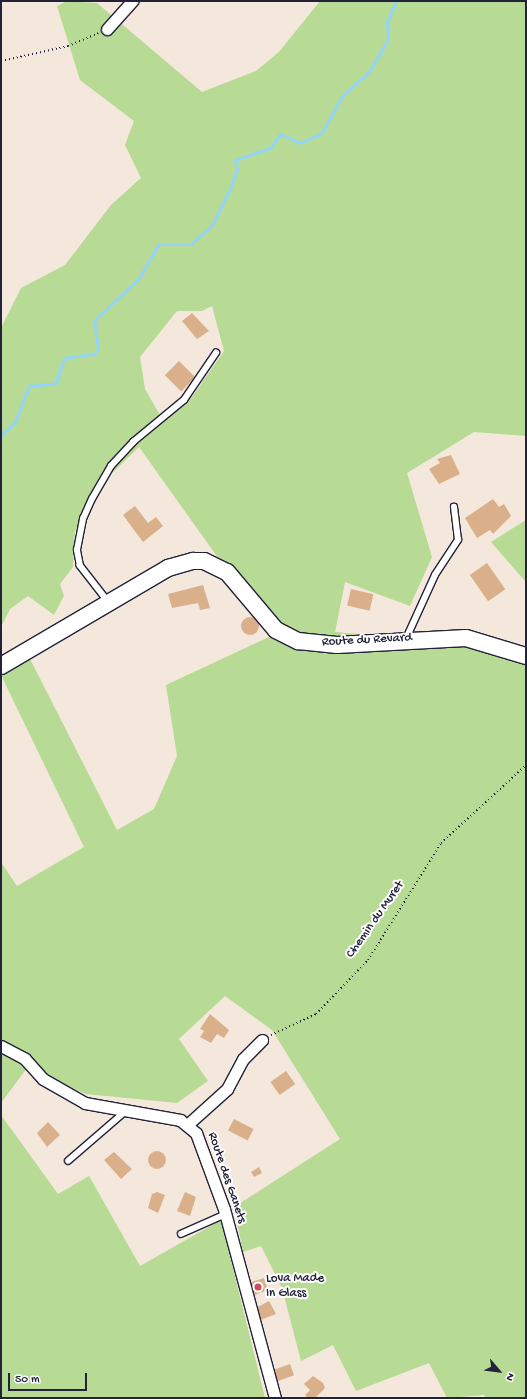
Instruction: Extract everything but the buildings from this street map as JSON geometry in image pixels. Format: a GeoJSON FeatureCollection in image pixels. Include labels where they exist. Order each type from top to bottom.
{"type":"FeatureCollection","features":[{"type":"Feature","properties":{"kind":"main road","name":"Route du Revard"},"geometry":{"type":"LineString","coordinates":[[1,666],[168,568],[204,561],[237,581],[265,619],[286,637],[308,644],[336,645],[406,640],[466,638],[526,656]]}},
{"type":"Feature","properties":{"kind":"street"},"geometry":{"type":"LineString","coordinates":[[107,29],[132,1]]}},
{"type":"Feature","properties":{"kind":"street"},"geometry":{"type":"LineString","coordinates":[[187,1124],[227,1089],[243,1059],[262,1040]]}},
{"type":"Feature","properties":{"kind":"street","name":"Route des Ganets"},"geometry":{"type":"LineString","coordinates":[[1,1046],[25,1059],[43,1079],[63,1092],[85,1103],[126,1112],[180,1120],[187,1124],[196,1133],[226,1214],[275,1398]]}},
{"type":"Feature","properties":{"kind":"lane"},"geometry":{"type":"LineString","coordinates":[[108,602],[80,566],[77,550],[83,519],[92,499],[111,466],[133,442],[184,400],[216,353]]}},
{"type":"Feature","properties":{"kind":"lane"},"geometry":{"type":"LineString","coordinates":[[406,640],[435,574],[458,540],[454,507]]}},
{"type":"Feature","properties":{"kind":"lane"},"geometry":{"type":"LineString","coordinates":[[68,1161],[126,1112]]}},
{"type":"Feature","properties":{"kind":"lane"},"geometry":{"type":"LineString","coordinates":[[181,1234],[226,1214]]}},
{"type":"Feature","properties":{"kind":"path"},"geometry":{"type":"LineString","coordinates":[[1,61],[68,46],[107,29]]}},
{"type":"Feature","properties":{"kind":"path","name":"Chemin du Muret"},"geometry":{"type":"LineString","coordinates":[[262,1040],[316,1014],[368,960],[442,843],[526,765]]}},
{"type":"Feature","properties":{"kind":"green space"},"geometry":{"type":"Polygon","coordinates":[[[67,1],[97,3],[202,92],[256,71],[279,52],[320,1],[526,1],[526,436],[474,432],[407,473],[432,557],[410,606],[345,582],[335,632],[522,648],[526,645],[526,1398],[486,1398],[484,1395],[447,1398],[429,1363],[356,1391],[333,1345],[301,1361],[282,1288],[261,1246],[243,1252],[234,1207],[340,1139],[272,1030],[225,996],[179,1039],[208,1081],[177,1103],[86,1094],[27,1068],[1,1103],[1,862],[17,886],[84,847],[1,675],[29,657],[117,830],[154,809],[177,756],[166,685],[273,635],[139,447],[105,480],[75,531],[73,567],[60,584],[64,596],[54,615],[28,596],[10,609],[1,627],[1,328],[21,288],[65,265],[111,205],[141,178],[125,145],[134,121],[80,80],[57,6],[67,1]],[[212,306],[202,311],[177,311],[140,357],[145,389],[161,417],[192,397],[224,351],[212,306]]]}},
{"type":"Feature","properties":{"kind":"green space"},"geometry":{"type":"Polygon","coordinates":[[[526,520],[526,582],[491,542],[526,520]]]}},
{"type":"Feature","properties":{"kind":"green space"},"geometry":{"type":"Polygon","coordinates":[[[1,1115],[58,1194],[89,1176],[140,1266],[221,1220],[265,1398],[1,1398],[1,1115]]]}},
{"type":"Feature","properties":{"kind":"waterway"},"geometry":{"type":"LineString","coordinates":[[1,435],[15,422],[29,386],[56,383],[64,358],[94,354],[98,349],[94,321],[139,278],[159,244],[191,244],[212,225],[230,189],[237,169],[235,160],[270,148],[280,134],[300,143],[322,133],[342,96],[369,72],[388,39],[387,22],[396,1]]}},
{"type":"Feature","properties":{"kind":"place","name":"Lova Made In Glass"},"geometry":{"type":"Point","coordinates":[258,1287]}}]}
